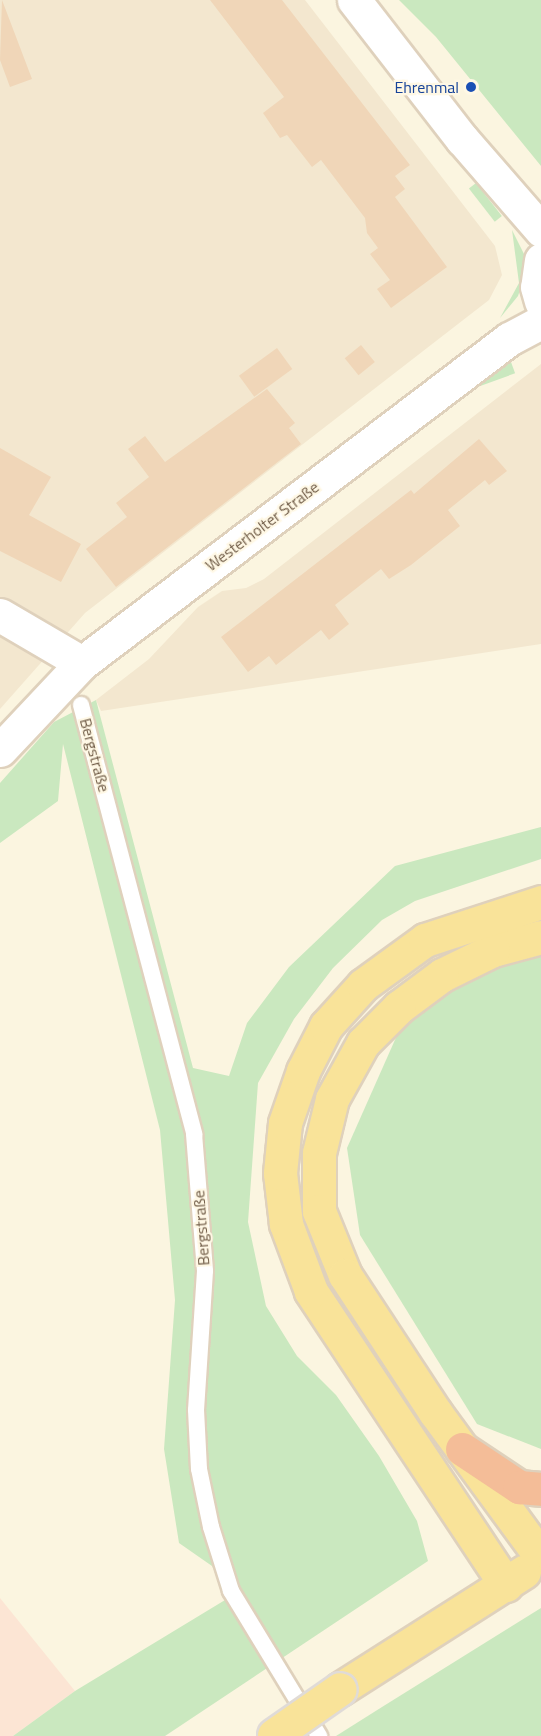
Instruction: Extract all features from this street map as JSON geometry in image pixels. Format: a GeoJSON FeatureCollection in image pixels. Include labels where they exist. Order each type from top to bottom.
{"type":"FeatureCollection","features":[{"type":"Feature","properties":{"kind":"highway"},"geometry":{"type":"LineString","coordinates":[[462,1449],[519,1487],[541,1489]]}},
{"type":"Feature","properties":{"kind":"main road"},"geometry":{"type":"LineString","coordinates":[[506,1585],[311,1291],[286,1224],[280,1173],[285,1123],[303,1071],[326,1026],[363,986],[425,940],[541,902]]}},
{"type":"Feature","properties":{"kind":"main road"},"geometry":{"type":"LineString","coordinates":[[273,1735],[340,1689],[506,1585],[541,1558],[462,1449],[345,1275],[319,1212],[319,1153],[332,1099],[363,1043],[392,1014],[442,975],[493,951],[541,937]]}},
{"type":"Feature","properties":{"kind":"street"},"geometry":{"type":"LineString","coordinates":[[354,0],[462,139],[541,230]]}},
{"type":"Feature","properties":{"kind":"street"},"geometry":{"type":"LineString","coordinates":[[541,260],[537,287],[541,301]]}},
{"type":"Feature","properties":{"kind":"street","name":"Westerholter Straße"},"geometry":{"type":"LineString","coordinates":[[0,750],[82,663],[509,339],[541,322]]}},
{"type":"Feature","properties":{"kind":"street"},"geometry":{"type":"LineString","coordinates":[[0,615],[82,663]]}},
{"type":"Feature","properties":{"kind":"lane","name":"Bergstraße"},"geometry":{"type":"LineString","coordinates":[[81,705],[194,1134],[205,1271],[196,1410],[199,1469],[211,1527],[231,1591],[319,1736]]}},
{"type":"Feature","properties":{"kind":"shaded area"},"geometry":{"type":"Polygon","coordinates":[[[0,0],[305,0],[495,246],[502,275],[489,300],[85,613],[0,709],[0,0]]]}},
{"type":"Feature","properties":{"kind":"shaded area"},"geometry":{"type":"Polygon","coordinates":[[[541,364],[541,644],[101,711],[96,700],[149,659],[198,607],[222,591],[246,588],[264,579],[541,364]]]}},
{"type":"Feature","properties":{"kind":"shaded area"},"geometry":{"type":"Polygon","coordinates":[[[0,1598],[75,1691],[13,1736],[0,1736],[0,1598]]]}},
{"type":"Feature","properties":{"kind":"green space"},"geometry":{"type":"Polygon","coordinates":[[[399,0],[541,0],[541,166],[436,37],[399,0]]]}},
{"type":"Feature","properties":{"kind":"green space"},"geometry":{"type":"Polygon","coordinates":[[[476,183],[502,216],[495,222],[469,189],[476,183]]]}},
{"type":"Feature","properties":{"kind":"green space"},"geometry":{"type":"Polygon","coordinates":[[[512,230],[524,254],[522,284],[518,296],[500,318],[519,283],[512,230]]]}},
{"type":"Feature","properties":{"kind":"green space"},"geometry":{"type":"Polygon","coordinates":[[[511,362],[515,373],[464,392],[460,380],[511,362]]]}},
{"type":"Feature","properties":{"kind":"green space"},"geometry":{"type":"Polygon","coordinates":[[[96,700],[193,1068],[229,1076],[247,1023],[289,967],[395,866],[541,827],[541,859],[415,901],[382,920],[333,968],[294,1019],[258,1083],[248,1222],[266,1306],[297,1356],[336,1395],[379,1456],[417,1521],[428,1561],[165,1736],[13,1736],[75,1691],[230,1597],[212,1566],[179,1543],[164,1449],[175,1300],[160,1130],[63,744],[58,801],[0,843],[0,783],[54,722],[96,700]]]}},
{"type":"Feature","properties":{"kind":"green space"},"geometry":{"type":"Polygon","coordinates":[[[541,949],[541,1449],[477,1424],[360,1235],[347,1148],[402,1024],[483,966],[541,949]]]}},
{"type":"Feature","properties":{"kind":"green space"},"geometry":{"type":"Polygon","coordinates":[[[541,1608],[541,1736],[336,1736],[382,1707],[541,1608]]]}},
{"type":"Feature","properties":{"kind":"building"},"geometry":{"type":"Polygon","coordinates":[[[2,0],[32,79],[10,87],[0,60],[2,0]]]}},
{"type":"Feature","properties":{"kind":"building"},"geometry":{"type":"Polygon","coordinates":[[[210,0],[282,0],[410,165],[395,176],[405,189],[395,197],[447,267],[391,308],[377,289],[390,280],[370,254],[378,248],[367,233],[365,218],[321,160],[312,167],[287,135],[280,138],[263,113],[284,97],[210,0]]]}},
{"type":"Feature","properties":{"kind":"building"},"geometry":{"type":"Polygon","coordinates":[[[361,345],[375,362],[359,375],[345,358],[361,345]]]}},
{"type":"Feature","properties":{"kind":"building"},"geometry":{"type":"Polygon","coordinates":[[[277,348],[292,369],[254,397],[239,376],[277,348]]]}},
{"type":"Feature","properties":{"kind":"building"},"geometry":{"type":"Polygon","coordinates":[[[267,389],[295,423],[289,428],[301,444],[116,587],[86,549],[127,517],[116,503],[149,477],[128,449],[145,436],[165,462],[267,389]]]}},
{"type":"Feature","properties":{"kind":"building"},"geometry":{"type":"Polygon","coordinates":[[[479,439],[507,471],[489,485],[485,480],[448,510],[460,526],[411,565],[389,579],[381,569],[335,605],[349,624],[329,640],[321,630],[276,665],[269,656],[248,672],[221,637],[411,490],[414,494],[479,439]]]}},
{"type":"Feature","properties":{"kind":"building"},"geometry":{"type":"Polygon","coordinates":[[[0,448],[51,477],[29,515],[81,544],[61,582],[0,551],[0,448]]]}},
{"type":"Feature","properties":{"kind":"place","name":"Ehrenmal"},"geometry":{"type":"Point","coordinates":[471,87]}}]}
